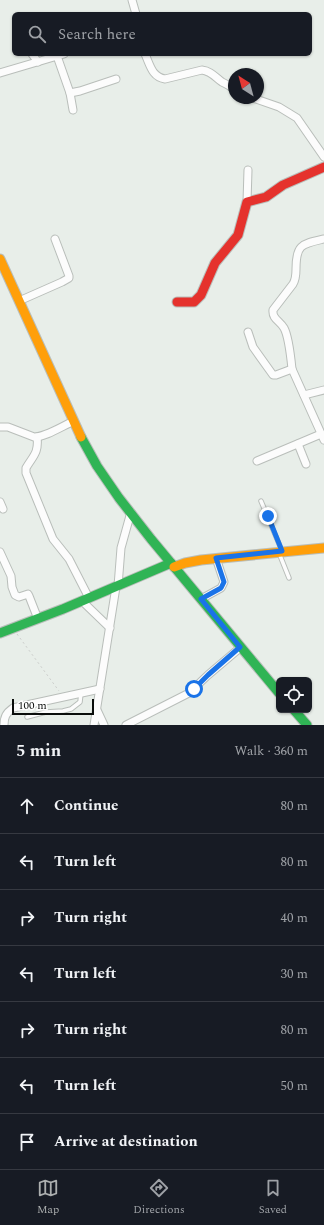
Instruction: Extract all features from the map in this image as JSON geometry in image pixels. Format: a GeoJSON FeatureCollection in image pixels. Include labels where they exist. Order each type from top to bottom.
{"type":"FeatureCollection","features":[{"type":"Feature","properties":{"kind":"street"},"geometry":{"type":"LineString","coordinates":[[132,0],[135,12]]}},
{"type":"Feature","properties":{"kind":"street"},"geometry":{"type":"LineString","coordinates":[[34,56],[38,62]]}},
{"type":"Feature","properties":{"kind":"street"},"geometry":{"type":"LineString","coordinates":[[0,73],[57,56]]}},
{"type":"Feature","properties":{"kind":"street"},"geometry":{"type":"LineString","coordinates":[[60,56],[73,110]]}},
{"type":"Feature","properties":{"kind":"street"},"geometry":{"type":"LineString","coordinates":[[147,56],[153,72],[160,78],[165,79],[207,70],[228,86]]}},
{"type":"Feature","properties":{"kind":"street"},"geometry":{"type":"LineString","coordinates":[[70,93],[116,79]]}},
{"type":"Feature","properties":{"kind":"street"},"geometry":{"type":"LineString","coordinates":[[264,102],[279,108],[297,118],[324,157]]}},
{"type":"Feature","properties":{"kind":"street"},"geometry":{"type":"LineString","coordinates":[[247,202],[266,197],[283,185],[324,167]]}},
{"type":"Feature","properties":{"kind":"street"},"geometry":{"type":"LineString","coordinates":[[177,302],[194,302],[201,295],[215,263],[238,236],[247,202],[248,170]]}},
{"type":"Feature","properties":{"kind":"street"},"geometry":{"type":"LineString","coordinates":[[19,301],[69,278],[55,239]]}},
{"type":"Feature","properties":{"kind":"street"},"geometry":{"type":"LineString","coordinates":[[257,461],[298,444],[323,437],[292,369],[284,329],[272,315],[273,310],[296,279],[296,257],[300,248],[307,243],[324,239]]}},
{"type":"Feature","properties":{"kind":"street"},"geometry":{"type":"LineString","coordinates":[[1,262],[74,421],[97,466],[119,498],[172,565],[276,689]]}},
{"type":"Feature","properties":{"kind":"street"},"geometry":{"type":"LineString","coordinates":[[248,332],[253,347],[273,375],[292,369]]}},
{"type":"Feature","properties":{"kind":"street"},"geometry":{"type":"LineString","coordinates":[[304,395],[324,390]]}},
{"type":"Feature","properties":{"kind":"street"},"geometry":{"type":"LineString","coordinates":[[0,427],[8,427],[37,437],[74,421]]}},
{"type":"Feature","properties":{"kind":"street"},"geometry":{"type":"LineString","coordinates":[[37,437],[37,450],[26,468],[26,473],[53,539],[69,559],[86,600],[110,628]]}},
{"type":"Feature","properties":{"kind":"street"},"geometry":{"type":"LineString","coordinates":[[298,444],[306,464]]}},
{"type":"Feature","properties":{"kind":"street"},"geometry":{"type":"LineString","coordinates":[[94,725],[117,586],[121,548],[131,512]]}},
{"type":"Feature","properties":{"kind":"street"},"geometry":{"type":"LineString","coordinates":[[0,633],[172,565],[216,558],[324,548]]}},
{"type":"Feature","properties":{"kind":"street"},"geometry":{"type":"LineString","coordinates":[[0,552],[11,576],[11,584],[15,595],[18,597],[28,594],[38,619]]}},
{"type":"Feature","properties":{"kind":"street"},"geometry":{"type":"LineString","coordinates":[[201,599],[221,588],[224,582],[216,558]]}},
{"type":"Feature","properties":{"kind":"street"},"geometry":{"type":"LineString","coordinates":[[126,725],[189,693],[240,647]]}},
{"type":"Feature","properties":{"kind":"street"},"geometry":{"type":"LineString","coordinates":[[4,725],[5,716],[13,708],[100,689]]}},
{"type":"Feature","properties":{"kind":"street"},"geometry":{"type":"LineString","coordinates":[[97,710],[104,725]]}},
{"type":"Feature","properties":{"kind":"street"},"geometry":{"type":"LineString","coordinates":[[297,713],[307,725]]}},
{"type":"Feature","properties":{"kind":"lane"},"geometry":{"type":"LineString","coordinates":[[262,501],[289,578]]}},
{"type":"Feature","properties":{"kind":"lane"},"geometry":{"type":"LineString","coordinates":[[27,717],[46,712],[59,712],[71,709],[80,702],[81,693]]}},
{"type":"Feature","properties":{"kind":"path"},"geometry":{"type":"LineString","coordinates":[[13,628],[63,697]]}},
{"type":"Feature","properties":{"kind":"traffic: fast"},"geometry":{"type":"LineString","coordinates":[[81,437],[97,466],[119,498],[151,539],[276,689]]}},
{"type":"Feature","properties":{"kind":"traffic: fast"},"geometry":{"type":"LineString","coordinates":[[0,633],[63,609],[171,563]]}},
{"type":"Feature","properties":{"kind":"traffic: fast"},"geometry":{"type":"LineString","coordinates":[[297,713],[307,725]]}},
{"type":"Feature","properties":{"kind":"traffic: slow"},"geometry":{"type":"LineString","coordinates":[[0,259],[81,437]]}},
{"type":"Feature","properties":{"kind":"traffic: slow"},"geometry":{"type":"LineString","coordinates":[[174,567],[201,560],[324,548]]}},
{"type":"Feature","properties":{"kind":"traffic: jam"},"geometry":{"type":"LineString","coordinates":[[177,302],[194,302],[201,295],[215,263],[238,235],[247,202],[266,197],[283,185],[324,167]]}},
{"type":"Feature","properties":{"kind":"route"},"geometry":{"type":"LineString","coordinates":[[194,689],[240,647],[201,599],[216,592],[223,585],[224,582],[222,574],[216,558],[282,551],[268,516]]}}]}
